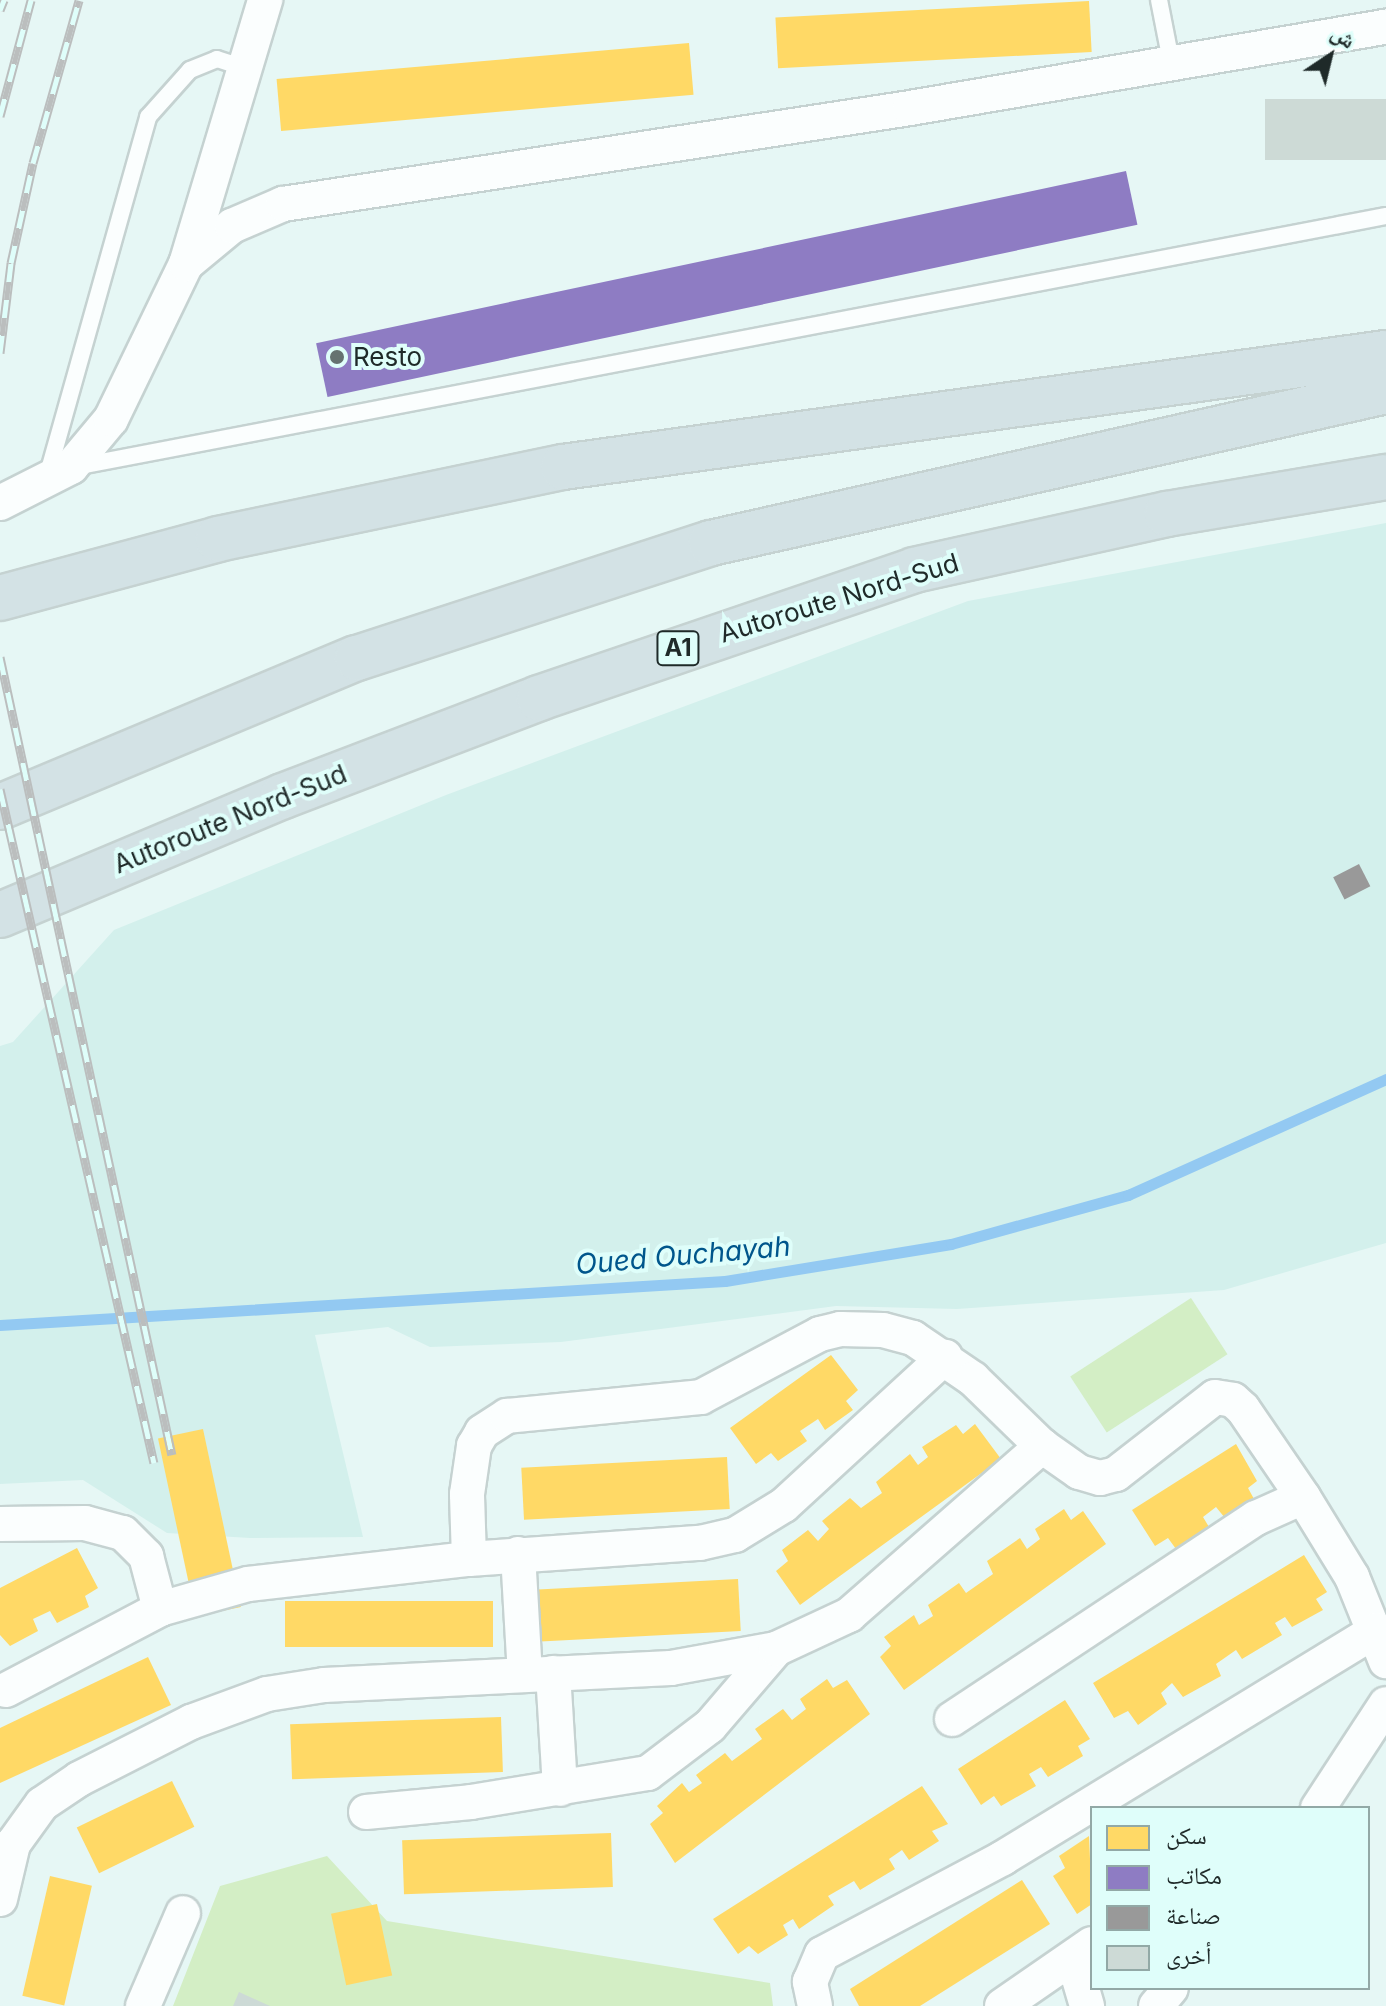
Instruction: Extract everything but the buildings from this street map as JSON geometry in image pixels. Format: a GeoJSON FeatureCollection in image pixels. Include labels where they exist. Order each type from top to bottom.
{"type":"FeatureCollection","features":[{"type":"Feature","properties":{"kind":"highway"},"geometry":{"type":"LineString","coordinates":[[0,598],[218,539],[563,467],[1386,353]]}},
{"type":"Feature","properties":{"kind":"highway"},"geometry":{"type":"LineString","coordinates":[[0,807],[357,658],[711,543],[1386,391]]}},
{"type":"Feature","properties":{"kind":"highway","name":"Autoroute Nord-Sud"},"geometry":{"type":"LineString","coordinates":[[0,915],[283,796],[539,698],[914,570],[1167,514],[1386,477]]}},
{"type":"Feature","properties":{"kind":"street"},"geometry":{"type":"LineString","coordinates":[[0,503],[58,475],[111,419],[186,264],[247,69],[265,0]]}},
{"type":"Feature","properties":{"kind":"street"},"geometry":{"type":"LineString","coordinates":[[186,264],[232,226],[283,204],[1172,66],[1386,27]]}},
{"type":"Feature","properties":{"kind":"street"},"geometry":{"type":"LineString","coordinates":[[469,1559],[467,1494],[474,1446],[482,1432],[507,1416],[701,1397],[820,1334],[840,1329],[883,1330],[913,1338],[945,1357],[1002,1403],[1042,1446],[1079,1472],[1100,1478],[1116,1474],[1205,1401],[1222,1396],[1243,1409],[1303,1497],[1352,1577],[1382,1646],[1096,1806]]}},
{"type":"Feature","properties":{"kind":"street"},"geometry":{"type":"LineString","coordinates":[[6,1690],[160,1609],[286,1577],[518,1554],[700,1543],[735,1535],[784,1505],[945,1357]]}},
{"type":"Feature","properties":{"kind":"street"},"geometry":{"type":"LineString","coordinates":[[0,1899],[13,1844],[42,1804],[79,1779],[191,1722],[267,1694],[324,1685],[671,1668],[776,1649],[849,1615],[1042,1446]]}},
{"type":"Feature","properties":{"kind":"street"},"geometry":{"type":"LineString","coordinates":[[952,1719],[1256,1518],[1303,1497]]}},
{"type":"Feature","properties":{"kind":"street"},"geometry":{"type":"LineString","coordinates":[[0,1524],[85,1523],[123,1533],[146,1556],[160,1609]]}},
{"type":"Feature","properties":{"kind":"street"},"geometry":{"type":"LineString","coordinates":[[518,1554],[560,1789]]}},
{"type":"Feature","properties":{"kind":"street"},"geometry":{"type":"LineString","coordinates":[[366,1812],[622,1781],[667,1761],[710,1726],[776,1649]]}},
{"type":"Feature","properties":{"kind":"street"},"geometry":{"type":"LineString","coordinates":[[1320,1806],[1341,1780],[1386,1704]]}},
{"type":"Feature","properties":{"kind":"street"},"geometry":{"type":"LineString","coordinates":[[1300,1806],[1341,1780]]}},
{"type":"Feature","properties":{"kind":"street"},"geometry":{"type":"LineString","coordinates":[[815,2006],[811,1972],[822,1954],[1090,1809]]}},
{"type":"Feature","properties":{"kind":"street"},"geometry":{"type":"LineString","coordinates":[[143,2006],[183,1913]]}},
{"type":"Feature","properties":{"kind":"street"},"geometry":{"type":"LineString","coordinates":[[1002,2006],[1082,1951],[1087,2006]]}},
{"type":"Feature","properties":{"kind":"street"},"geometry":{"type":"LineString","coordinates":[[1156,2006],[1169,1990]]}},
{"type":"Feature","properties":{"kind":"lane"},"geometry":{"type":"LineString","coordinates":[[1159,0],[1172,66]]}},
{"type":"Feature","properties":{"kind":"lane"},"geometry":{"type":"LineString","coordinates":[[247,69],[217,59],[190,70],[148,117],[58,475],[1386,216]]}},
{"type":"Feature","properties":{"kind":"shaded area"},"geometry":{"type":"Polygon","coordinates":[[[1386,523],[1386,1243],[1224,1290],[957,1309],[836,1306],[561,1342],[430,1347],[388,1327],[315,1335],[363,1537],[250,1538],[167,1533],[83,1480],[0,1484],[0,1046],[13,1042],[114,930],[446,795],[968,601],[1386,523]]]}},
{"type":"Feature","properties":{"kind":"green space"},"geometry":{"type":"Polygon","coordinates":[[[1191,1298],[1227,1354],[1107,1433],[1070,1376],[1191,1298]]]}},
{"type":"Feature","properties":{"kind":"green space"},"geometry":{"type":"Polygon","coordinates":[[[327,1856],[387,1921],[770,1983],[773,2006],[173,2006],[220,1886],[327,1856]]]}},
{"type":"Feature","properties":{"kind":"waterway","name":"Oued Ouchayah"},"geometry":{"type":"LineString","coordinates":[[0,1325],[725,1281],[951,1244],[1128,1195],[1386,1079]]}},
{"type":"Feature","properties":{"kind":"railway"},"geometry":{"type":"LineString","coordinates":[[0,10],[4,0]]}},
{"type":"Feature","properties":{"kind":"railway"},"geometry":{"type":"LineString","coordinates":[[0,116],[31,0]]}},
{"type":"Feature","properties":{"kind":"railway"},"geometry":{"type":"LineString","coordinates":[[0,353],[11,263],[33,163],[79,0]]}},
{"type":"Feature","properties":{"kind":"railway"},"geometry":{"type":"LineString","coordinates":[[0,657],[172,1455]]}},
{"type":"Feature","properties":{"kind":"railway"},"geometry":{"type":"LineString","coordinates":[[0,789],[154,1463]]}},
{"type":"Feature","properties":{"kind":"place","name":"Resto"},"geometry":{"type":"Point","coordinates":[337,357]}}]}
